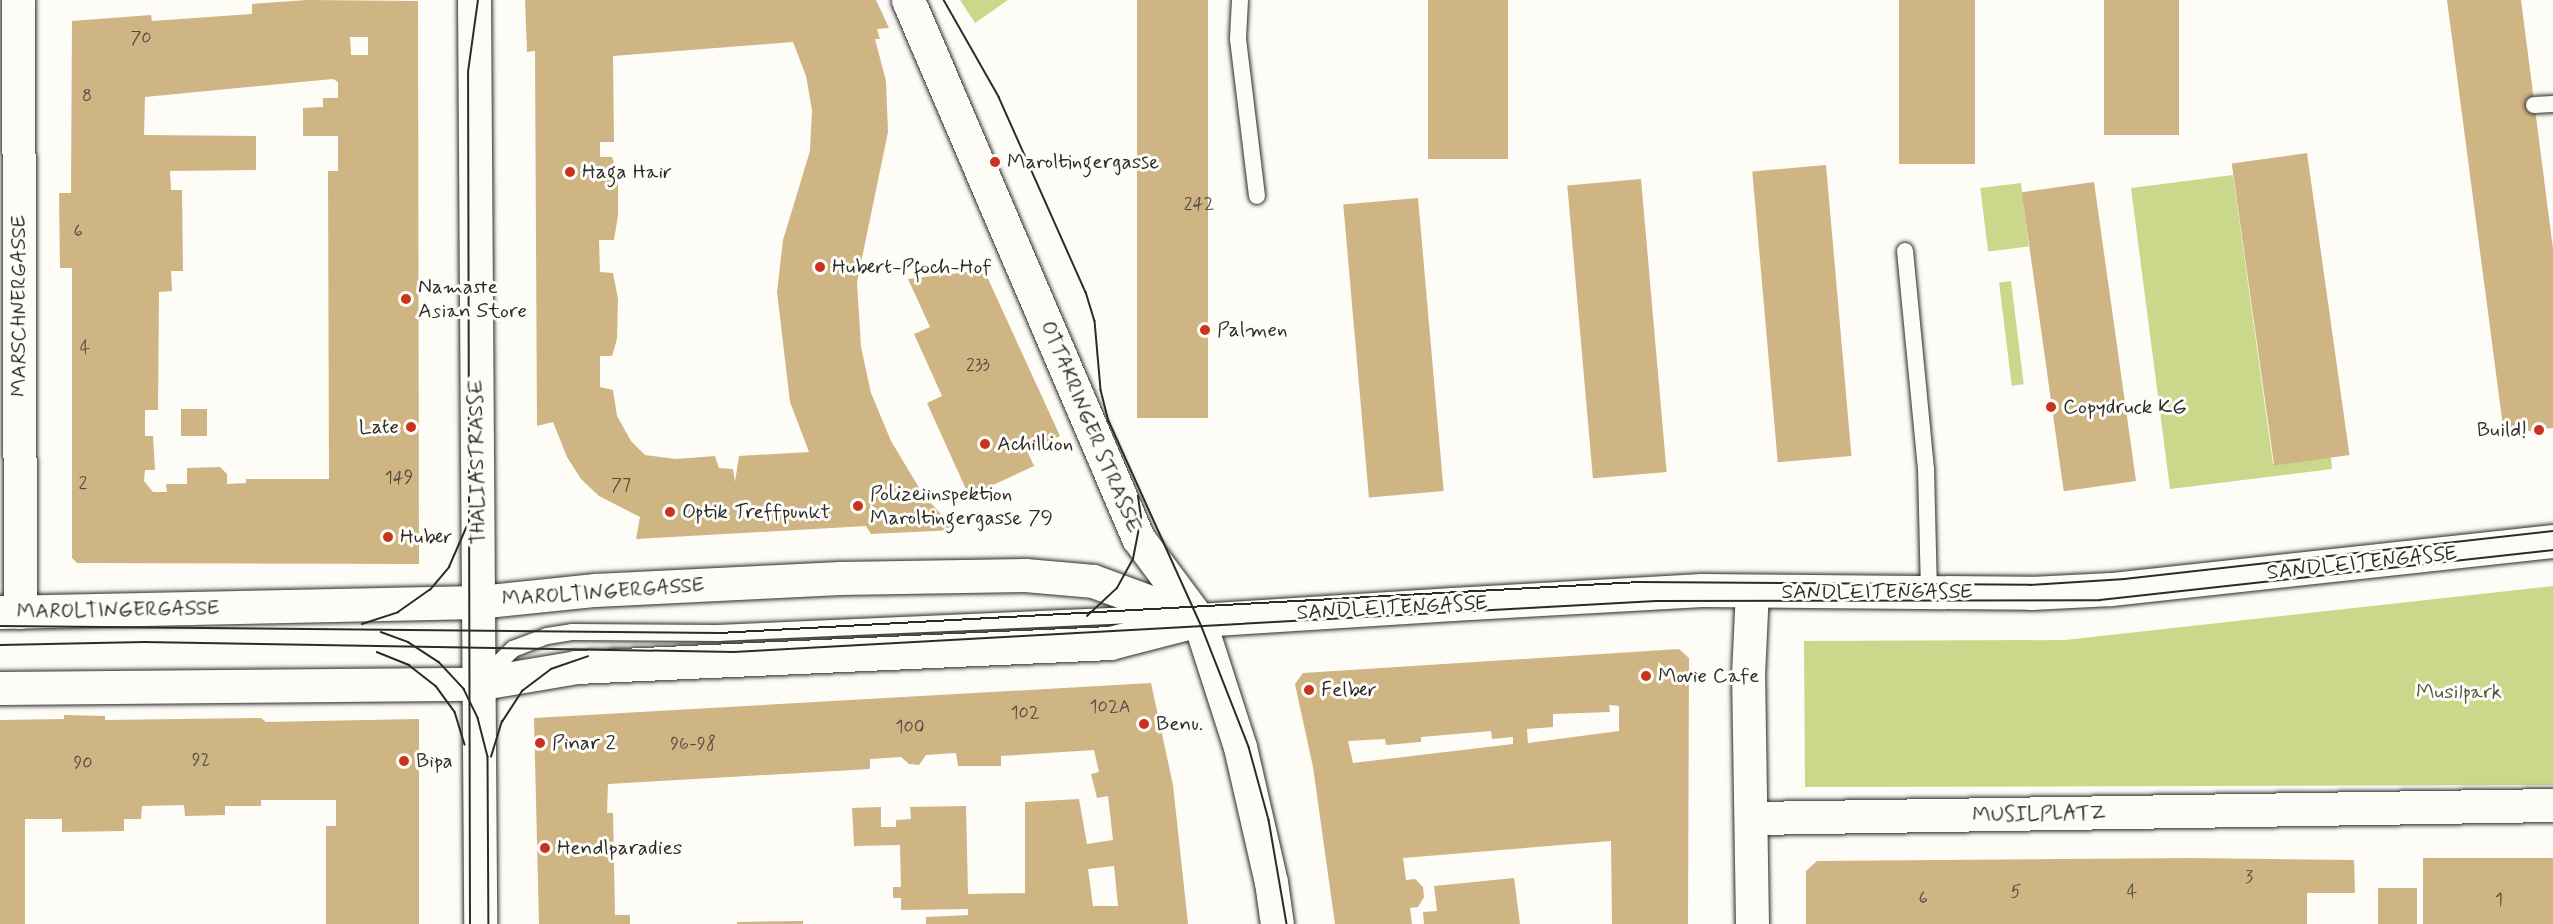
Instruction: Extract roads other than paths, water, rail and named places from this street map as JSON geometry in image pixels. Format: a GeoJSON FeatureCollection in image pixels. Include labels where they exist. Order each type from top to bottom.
{"type":"FeatureCollection","features":[{"type":"Feature","properties":{"kind":"main road","name":"MARSCHNERGASSE"},"geometry":{"type":"LineString","coordinates":[[10,612],[18,0]]}},
{"type":"Feature","properties":{"kind":"main road","name":"THALIASTRASSE"},"geometry":{"type":"LineString","coordinates":[[474,0],[480,924]]}},
{"type":"Feature","properties":{"kind":"main road","name":"OTTAKRINGER STRASSE"},"geometry":{"type":"LineString","coordinates":[[908,0],[1135,532],[1199,620],[1243,758],[1277,924]]}},
{"type":"Feature","properties":{"kind":"main road","name":"SANDLEITENGASSE"},"geometry":{"type":"LineString","coordinates":[[1199,620],[1701,590],[2031,593],[2144,587],[2553,541]]}},
{"type":"Feature","properties":{"kind":"main road","name":"MAROLTINGERGASSE"},"geometry":{"type":"LineString","coordinates":[[10,612],[478,602],[618,588],[1025,575],[1093,581],[1199,620]]}},
{"type":"Feature","properties":{"kind":"main road"},"geometry":{"type":"LineString","coordinates":[[1752,591],[1748,675],[1753,818],[1752,924]]}},
{"type":"Feature","properties":{"kind":"main road"},"geometry":{"type":"LineString","coordinates":[[0,688],[477,684],[576,667],[1110,643],[1199,620]]}},
{"type":"Feature","properties":{"kind":"main road","name":"MUSILPLATZ"},"geometry":{"type":"LineString","coordinates":[[1753,818],[2553,805]]}},
{"type":"Feature","properties":{"kind":"lane"},"geometry":{"type":"LineString","coordinates":[[1240,0],[1238,39],[1257,196]]}},
{"type":"Feature","properties":{"kind":"lane"},"geometry":{"type":"LineString","coordinates":[[2534,105],[2553,104]]}},
{"type":"Feature","properties":{"kind":"lane"},"geometry":{"type":"LineString","coordinates":[[1905,251],[1926,469],[1929,593]]}},
{"type":"Feature","properties":{"kind":"tram line"},"geometry":{"type":"LineString","coordinates":[[470,924],[468,72],[478,0]]}},
{"type":"Feature","properties":{"kind":"tram line"},"geometry":{"type":"LineString","coordinates":[[944,0],[999,97],[1086,292],[1095,321],[1101,390],[1109,421],[1202,627],[1249,747],[1269,820],[1287,924]]}},
{"type":"Feature","properties":{"kind":"tram line"},"geometry":{"type":"LineString","coordinates":[[1087,616],[1117,588],[1133,559],[1141,518],[1138,496]]}},
{"type":"Feature","properties":{"kind":"tram line"},"geometry":{"type":"LineString","coordinates":[[362,624],[398,612],[430,590],[449,567],[466,528]]}},
{"type":"Feature","properties":{"kind":"tram line"},"geometry":{"type":"LineString","coordinates":[[0,626],[719,633],[1639,582],[2030,585],[2125,579],[2553,531]]}},
{"type":"Feature","properties":{"kind":"tram line"},"geometry":{"type":"LineString","coordinates":[[0,645],[144,642],[734,652],[1656,601],[2100,600],[2553,550]]}},
{"type":"Feature","properties":{"kind":"tram line"},"geometry":{"type":"LineString","coordinates":[[381,632],[408,642],[439,662],[464,689],[478,718],[488,757],[489,924]]}},
{"type":"Feature","properties":{"kind":"tram line"},"geometry":{"type":"LineString","coordinates":[[377,652],[409,665],[436,686],[455,712],[465,744]]}},
{"type":"Feature","properties":{"kind":"tram line"},"geometry":{"type":"LineString","coordinates":[[491,757],[502,722],[522,691],[551,669],[588,656]]}},
{"type":"Feature","properties":{"kind":"place","name":"Maroltingergasse"},"geometry":{"type":"Point","coordinates":[995,162]}},
{"type":"Feature","properties":{"kind":"place","name":"Haga Hair"},"geometry":{"type":"Point","coordinates":[570,172]}},
{"type":"Feature","properties":{"kind":"place","name":"Hubert-Pfoch-Hof"},"geometry":{"type":"Point","coordinates":[820,267]}},
{"type":"Feature","properties":{"kind":"place","name":"Namaste Asian Store"},"geometry":{"type":"Point","coordinates":[406,299]}},
{"type":"Feature","properties":{"kind":"place","name":"Palmen"},"geometry":{"type":"Point","coordinates":[1205,330]}},
{"type":"Feature","properties":{"kind":"place","name":"Copydruck KG"},"geometry":{"type":"Point","coordinates":[2051,407]}},
{"type":"Feature","properties":{"kind":"place","name":"Late"},"geometry":{"type":"Point","coordinates":[411,427]}},
{"type":"Feature","properties":{"kind":"place","name":"Build!"},"geometry":{"type":"Point","coordinates":[2539,430]}},
{"type":"Feature","properties":{"kind":"place","name":"Achillion"},"geometry":{"type":"Point","coordinates":[985,444]}},
{"type":"Feature","properties":{"kind":"place","name":"Polizeiinspektion Maroltingergasse 79"},"geometry":{"type":"Point","coordinates":[858,506]}},
{"type":"Feature","properties":{"kind":"place","name":"Optik Treffpunkt"},"geometry":{"type":"Point","coordinates":[670,512]}},
{"type":"Feature","properties":{"kind":"place","name":"Huber"},"geometry":{"type":"Point","coordinates":[388,537]}},
{"type":"Feature","properties":{"kind":"place","name":"Movie Cafe"},"geometry":{"type":"Point","coordinates":[1646,676]}},
{"type":"Feature","properties":{"kind":"place","name":"Felber"},"geometry":{"type":"Point","coordinates":[1309,690]}},
{"type":"Feature","properties":{"kind":"place","name":"Benu."},"geometry":{"type":"Point","coordinates":[1144,724]}},
{"type":"Feature","properties":{"kind":"place","name":"Pinar 2"},"geometry":{"type":"Point","coordinates":[540,743]}},
{"type":"Feature","properties":{"kind":"place","name":"Bipa"},"geometry":{"type":"Point","coordinates":[404,761]}},
{"type":"Feature","properties":{"kind":"place","name":"Hendlparadies"},"geometry":{"type":"Point","coordinates":[545,848]}},
{"type":"Feature","properties":{"kind":"park label","name":"Musilpark"},"geometry":{"type":"Point","coordinates":[2459,692]}}]}
